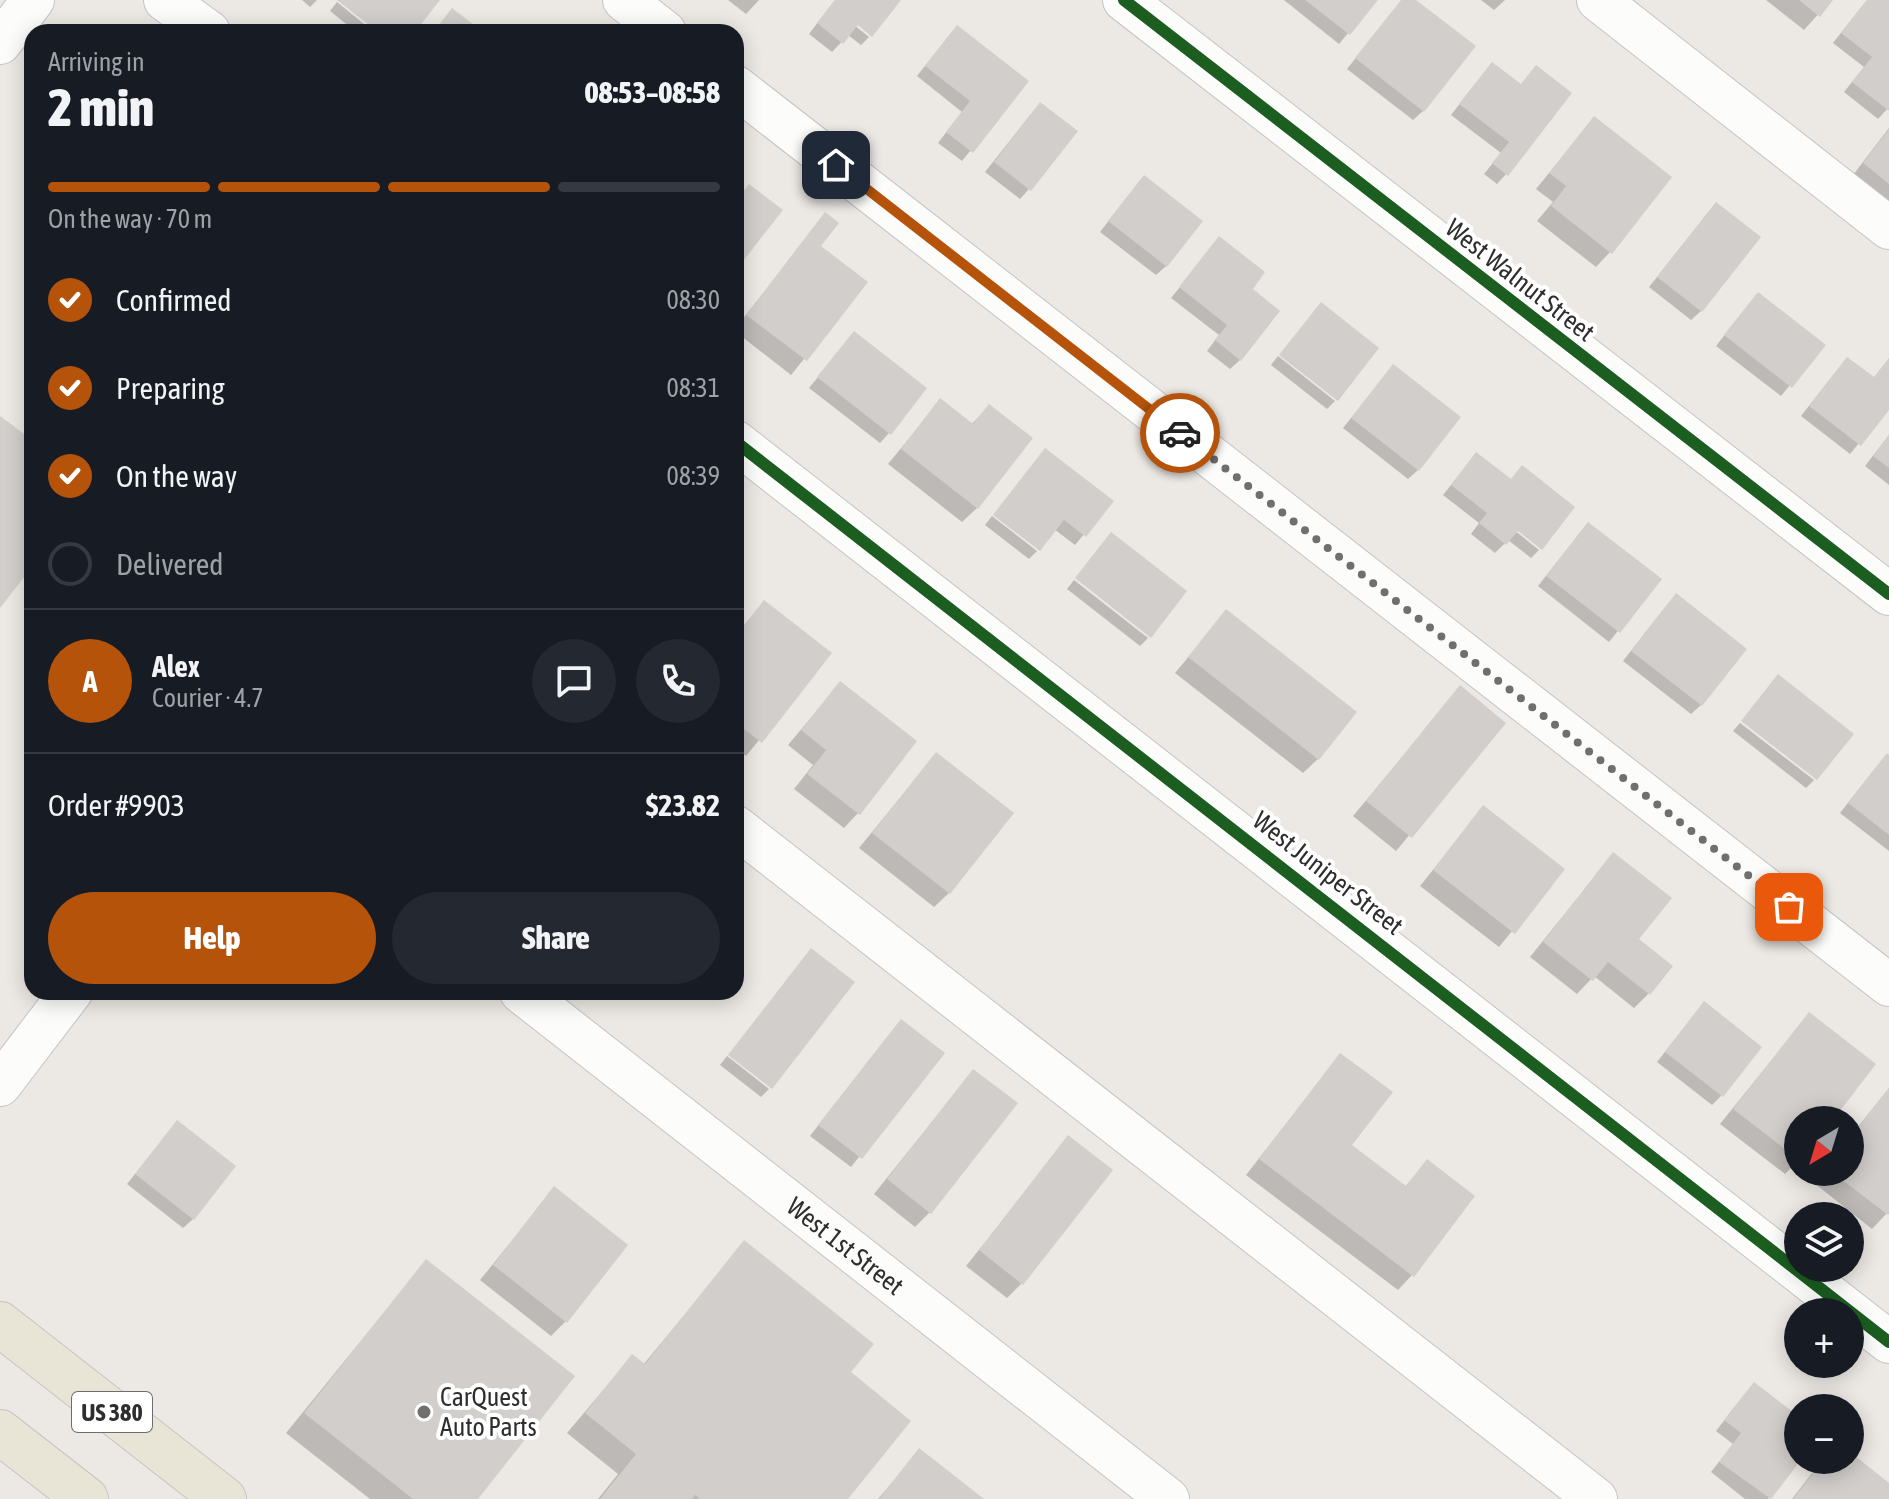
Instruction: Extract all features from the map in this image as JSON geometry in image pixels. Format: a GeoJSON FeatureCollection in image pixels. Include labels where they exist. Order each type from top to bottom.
{"type":"FeatureCollection","features":[{"type":"Feature","properties":{"kind":"main road","name":"US 380"},"geometry":{"type":"LineString","coordinates":[[0,1324],[224,1499]]}},
{"type":"Feature","properties":{"kind":"main road"},"geometry":{"type":"LineString","coordinates":[[0,1432],[86,1499]]}},
{"type":"Feature","properties":{"kind":"street"},"geometry":{"type":"LineString","coordinates":[[165,0],[198,24]]}},
{"type":"Feature","properties":{"kind":"street"},"geometry":{"type":"LineString","coordinates":[[624,0],[655,24]]}},
{"type":"Feature","properties":{"kind":"street","name":"West Walnut Street"},"geometry":{"type":"LineString","coordinates":[[1124,0],[1889,594]]}},
{"type":"Feature","properties":{"kind":"street"},"geometry":{"type":"LineString","coordinates":[[1598,0],[1889,228]]}},
{"type":"Feature","properties":{"kind":"street"},"geometry":{"type":"LineString","coordinates":[[0,43],[31,1]]}},
{"type":"Feature","properties":{"kind":"street"},"geometry":{"type":"LineString","coordinates":[[744,93],[1889,985]]}},
{"type":"Feature","properties":{"kind":"street","name":"West Juniper Street"},"geometry":{"type":"LineString","coordinates":[[744,448],[1889,1342]]}},
{"type":"Feature","properties":{"kind":"street"},"geometry":{"type":"LineString","coordinates":[[744,833],[1596,1499]]}},
{"type":"Feature","properties":{"kind":"street"},"geometry":{"type":"LineString","coordinates":[[0,1085],[65,1000]]}},
{"type":"Feature","properties":{"kind":"street","name":"West 1st Street"},"geometry":{"type":"LineString","coordinates":[[531,1000],[1168,1499]]}},
{"type":"Feature","properties":{"kind":"building"},"geometry":{"type":"Polygon","coordinates":[[[337,0],[440,0],[421,24],[368,24],[337,0]]]}},
{"type":"Feature","properties":{"kind":"building"},"geometry":{"type":"Polygon","coordinates":[[[835,0],[901,0],[872,37],[858,25],[843,44],[817,23],[835,0]]]}},
{"type":"Feature","properties":{"kind":"building"},"geometry":{"type":"Polygon","coordinates":[[[1305,0],[1378,0],[1350,35],[1305,0]]]}},
{"type":"Feature","properties":{"kind":"building"},"geometry":{"type":"Polygon","coordinates":[[[1401,0],[1416,0],[1476,46],[1424,112],[1355,58],[1401,0]]]}},
{"type":"Feature","properties":{"kind":"building"},"geometry":{"type":"Polygon","coordinates":[[[1799,0],[1833,0],[1820,17],[1799,0]]]}},
{"type":"Feature","properties":{"kind":"building"},"geometry":{"type":"Polygon","coordinates":[[[1867,0],[1889,0],[1889,111],[1852,82],[1872,57],[1841,33],[1867,0]]]}},
{"type":"Feature","properties":{"kind":"building"},"geometry":{"type":"Polygon","coordinates":[[[452,8],[473,24],[440,24],[452,8]]]}},
{"type":"Feature","properties":{"kind":"building"},"geometry":{"type":"Polygon","coordinates":[[[957,25],[1029,81],[973,153],[946,132],[970,101],[925,66],[957,25]]]}},
{"type":"Feature","properties":{"kind":"building"},"geometry":{"type":"Polygon","coordinates":[[[1492,62],[1521,84],[1536,65],[1572,93],[1508,176],[1492,163],[1509,142],[1459,104],[1492,62]]]}},
{"type":"Feature","properties":{"kind":"building"},"geometry":{"type":"Polygon","coordinates":[[[1040,102],[1078,131],[1031,191],[994,162],[1040,102]]]}},
{"type":"Feature","properties":{"kind":"building"},"geometry":{"type":"Polygon","coordinates":[[[1594,116],[1672,177],[1612,254],[1551,206],[1566,186],[1549,173],[1594,116]]]}},
{"type":"Feature","properties":{"kind":"building"},"geometry":{"type":"Polygon","coordinates":[[[1889,129],[1889,184],[1863,163],[1889,129]]]}},
{"type":"Feature","properties":{"kind":"building"},"geometry":{"type":"Polygon","coordinates":[[[1144,175],[1203,221],[1167,267],[1108,221],[1144,175]]]}},
{"type":"Feature","properties":{"kind":"building"},"geometry":{"type":"Polygon","coordinates":[[[749,184],[783,210],[744,260],[744,191],[749,184]]]}},
{"type":"Feature","properties":{"kind":"building"},"geometry":{"type":"Polygon","coordinates":[[[1716,202],[1761,237],[1702,312],[1657,277],[1716,202]]]}},
{"type":"Feature","properties":{"kind":"building"},"geometry":{"type":"Polygon","coordinates":[[[825,212],[839,223],[821,246],[868,282],[807,361],[746,315],[825,212]]]}},
{"type":"Feature","properties":{"kind":"building"},"geometry":{"type":"Polygon","coordinates":[[[1219,236],[1265,272],[1253,289],[1280,311],[1241,361],[1215,340],[1227,325],[1179,287],[1219,236]]]}},
{"type":"Feature","properties":{"kind":"building"},"geometry":{"type":"Polygon","coordinates":[[[1758,292],[1826,345],[1792,388],[1724,335],[1758,292]]]}},
{"type":"Feature","properties":{"kind":"building"},"geometry":{"type":"Polygon","coordinates":[[[1321,302],[1379,348],[1338,401],[1279,355],[1321,302]]]}},
{"type":"Feature","properties":{"kind":"building"},"geometry":{"type":"Polygon","coordinates":[[[854,331],[927,388],[891,435],[817,377],[854,331]]]}},
{"type":"Feature","properties":{"kind":"building"},"geometry":{"type":"Polygon","coordinates":[[[1847,357],[1874,377],[1889,358],[1889,410],[1861,446],[1809,406],[1847,357]]]}},
{"type":"Feature","properties":{"kind":"building"},"geometry":{"type":"Polygon","coordinates":[[[1393,364],[1461,417],[1419,471],[1351,418],[1393,364]]]}},
{"type":"Feature","properties":{"kind":"building"},"geometry":{"type":"Polygon","coordinates":[[[940,398],[973,424],[989,404],[1033,438],[978,509],[901,449],[940,398]]]}},
{"type":"Feature","properties":{"kind":"building"},"geometry":{"type":"Polygon","coordinates":[[[0,416],[24,434],[24,577],[0,608],[0,416]]]}},
{"type":"Feature","properties":{"kind":"building"},"geometry":{"type":"Polygon","coordinates":[[[1889,435],[1889,468],[1873,456],[1889,435]]]}},
{"type":"Feature","properties":{"kind":"building"},"geometry":{"type":"Polygon","coordinates":[[[1045,448],[1114,501],[1086,537],[1064,520],[1040,551],[993,515],[1045,448]]]}},
{"type":"Feature","properties":{"kind":"building"},"geometry":{"type":"Polygon","coordinates":[[[1476,452],[1511,479],[1522,465],[1575,507],[1542,550],[1518,531],[1506,545],[1479,523],[1487,513],[1451,485],[1476,452]]]}},
{"type":"Feature","properties":{"kind":"building"},"geometry":{"type":"Polygon","coordinates":[[[1588,522],[1662,579],[1620,633],[1546,576],[1588,522]]]}},
{"type":"Feature","properties":{"kind":"building"},"geometry":{"type":"Polygon","coordinates":[[[1111,532],[1187,591],[1151,638],[1075,578],[1111,532]]]}},
{"type":"Feature","properties":{"kind":"building"},"geometry":{"type":"Polygon","coordinates":[[[1676,593],[1747,649],[1702,706],[1631,651],[1676,593]]]}},
{"type":"Feature","properties":{"kind":"building"},"geometry":{"type":"Polygon","coordinates":[[[764,600],[832,653],[762,743],[744,729],[744,626],[764,600]]]}},
{"type":"Feature","properties":{"kind":"building"},"geometry":{"type":"Polygon","coordinates":[[[1226,609],[1357,712],[1319,760],[1188,657],[1226,609]]]}},
{"type":"Feature","properties":{"kind":"building"},"geometry":{"type":"Polygon","coordinates":[[[1778,674],[1854,734],[1817,780],[1741,721],[1778,674]]]}},
{"type":"Feature","properties":{"kind":"building"},"geometry":{"type":"Polygon","coordinates":[[[840,681],[917,741],[860,815],[807,774],[826,750],[801,730],[840,681]]]}},
{"type":"Feature","properties":{"kind":"building"},"geometry":{"type":"Polygon","coordinates":[[[1460,685],[1506,723],[1412,838],[1366,801],[1460,685]]]}},
{"type":"Feature","properties":{"kind":"building"},"geometry":{"type":"Polygon","coordinates":[[[936,752],[1014,813],[950,894],[872,833],[936,752]]]}},
{"type":"Feature","properties":{"kind":"building"},"geometry":{"type":"Polygon","coordinates":[[[1887,753],[1889,755],[1889,835],[1848,803],[1887,753]]]}},
{"type":"Feature","properties":{"kind":"building"},"geometry":{"type":"Polygon","coordinates":[[[1483,805],[1565,869],[1515,934],[1433,870],[1483,805]]]}},
{"type":"Feature","properties":{"kind":"building"},"geometry":{"type":"Polygon","coordinates":[[[1613,852],[1672,898],[1639,939],[1673,966],[1650,995],[1608,962],[1593,981],[1543,942],[1613,852]]]}},
{"type":"Feature","properties":{"kind":"building"},"geometry":{"type":"Polygon","coordinates":[[[811,948],[855,982],[772,1089],[728,1055],[811,948]]]}},
{"type":"Feature","properties":{"kind":"building"},"geometry":{"type":"Polygon","coordinates":[[[1704,1001],[1762,1047],[1723,1097],[1665,1052],[1704,1001]]]}},
{"type":"Feature","properties":{"kind":"building"},"geometry":{"type":"Polygon","coordinates":[[[1809,1012],[1876,1064],[1844,1106],[1784,1106],[1784,1148],[1733,1109],[1809,1012]]]}},
{"type":"Feature","properties":{"kind":"building"},"geometry":{"type":"Polygon","coordinates":[[[901,1019],[945,1053],[862,1159],[818,1125],[901,1019]]]}},
{"type":"Feature","properties":{"kind":"building"},"geometry":{"type":"Polygon","coordinates":[[[1340,1053],[1393,1092],[1352,1145],[1406,1186],[1427,1159],[1475,1196],[1414,1277],[1259,1159],[1340,1053]]]}},
{"type":"Feature","properties":{"kind":"building"},"geometry":{"type":"Polygon","coordinates":[[[973,1069],[1018,1103],[931,1214],[887,1179],[973,1069]]]}},
{"type":"Feature","properties":{"kind":"building"},"geometry":{"type":"Polygon","coordinates":[[[1889,1088],[1888,1215],[1850,1186],[1864,1186],[1864,1120],[1889,1088]]]}},
{"type":"Feature","properties":{"kind":"building"},"geometry":{"type":"Polygon","coordinates":[[[177,1120],[236,1166],[194,1220],[135,1174],[177,1120]]]}},
{"type":"Feature","properties":{"kind":"building"},"geometry":{"type":"Polygon","coordinates":[[[1068,1135],[1113,1170],[1023,1285],[979,1250],[1068,1135]]]}},
{"type":"Feature","properties":{"kind":"building"},"geometry":{"type":"Polygon","coordinates":[[[554,1186],[628,1245],[567,1323],[493,1265],[554,1186]]]}},
{"type":"Feature","properties":{"kind":"building"},"geometry":{"type":"Polygon","coordinates":[[[744,1240],[874,1344],[851,1372],[911,1421],[848,1499],[700,1499],[695,1495],[692,1499],[600,1499],[636,1454],[585,1413],[632,1354],[645,1364],[744,1240]]]}},
{"type":"Feature","properties":{"kind":"building"},"geometry":{"type":"Polygon","coordinates":[[[426,1259],[575,1376],[478,1499],[413,1499],[304,1413],[426,1259]]]}},
{"type":"Feature","properties":{"kind":"building"},"geometry":{"type":"Polygon","coordinates":[[[1754,1382],[1784,1405],[1784,1474],[1790,1474],[1771,1499],[1719,1462],[1741,1433],[1724,1420],[1754,1382]]]}},
{"type":"Feature","properties":{"kind":"building"},"geometry":{"type":"Polygon","coordinates":[[[919,1448],[984,1499],[879,1499],[919,1448]]]}},
{"type":"Feature","properties":{"kind":"building"},"geometry":{"type":"Polygon","coordinates":[[[1864,1463],[1889,1483],[1889,1499],[1793,1499],[1812,1474],[1864,1474],[1864,1463]]]}},
{"type":"Feature","properties":{"kind":"cycle path"},"geometry":{"type":"LineString","coordinates":[[1124,0],[1889,594]]}},
{"type":"Feature","properties":{"kind":"cycle path"},"geometry":{"type":"LineString","coordinates":[[744,448],[1889,1342]]}},
{"type":"Feature","properties":{"kind":"way so far"},"geometry":{"type":"LineString","coordinates":[[1180,433],[1789,907]]}},
{"type":"Feature","properties":{"kind":"place","name":"CarQuest Auto Parts"},"geometry":{"type":"Point","coordinates":[424,1412]}},
{"type":"Feature","properties":{"kind":"route"},"geometry":{"type":"LineString","coordinates":[[836,165],[1180,433]]}}]}
